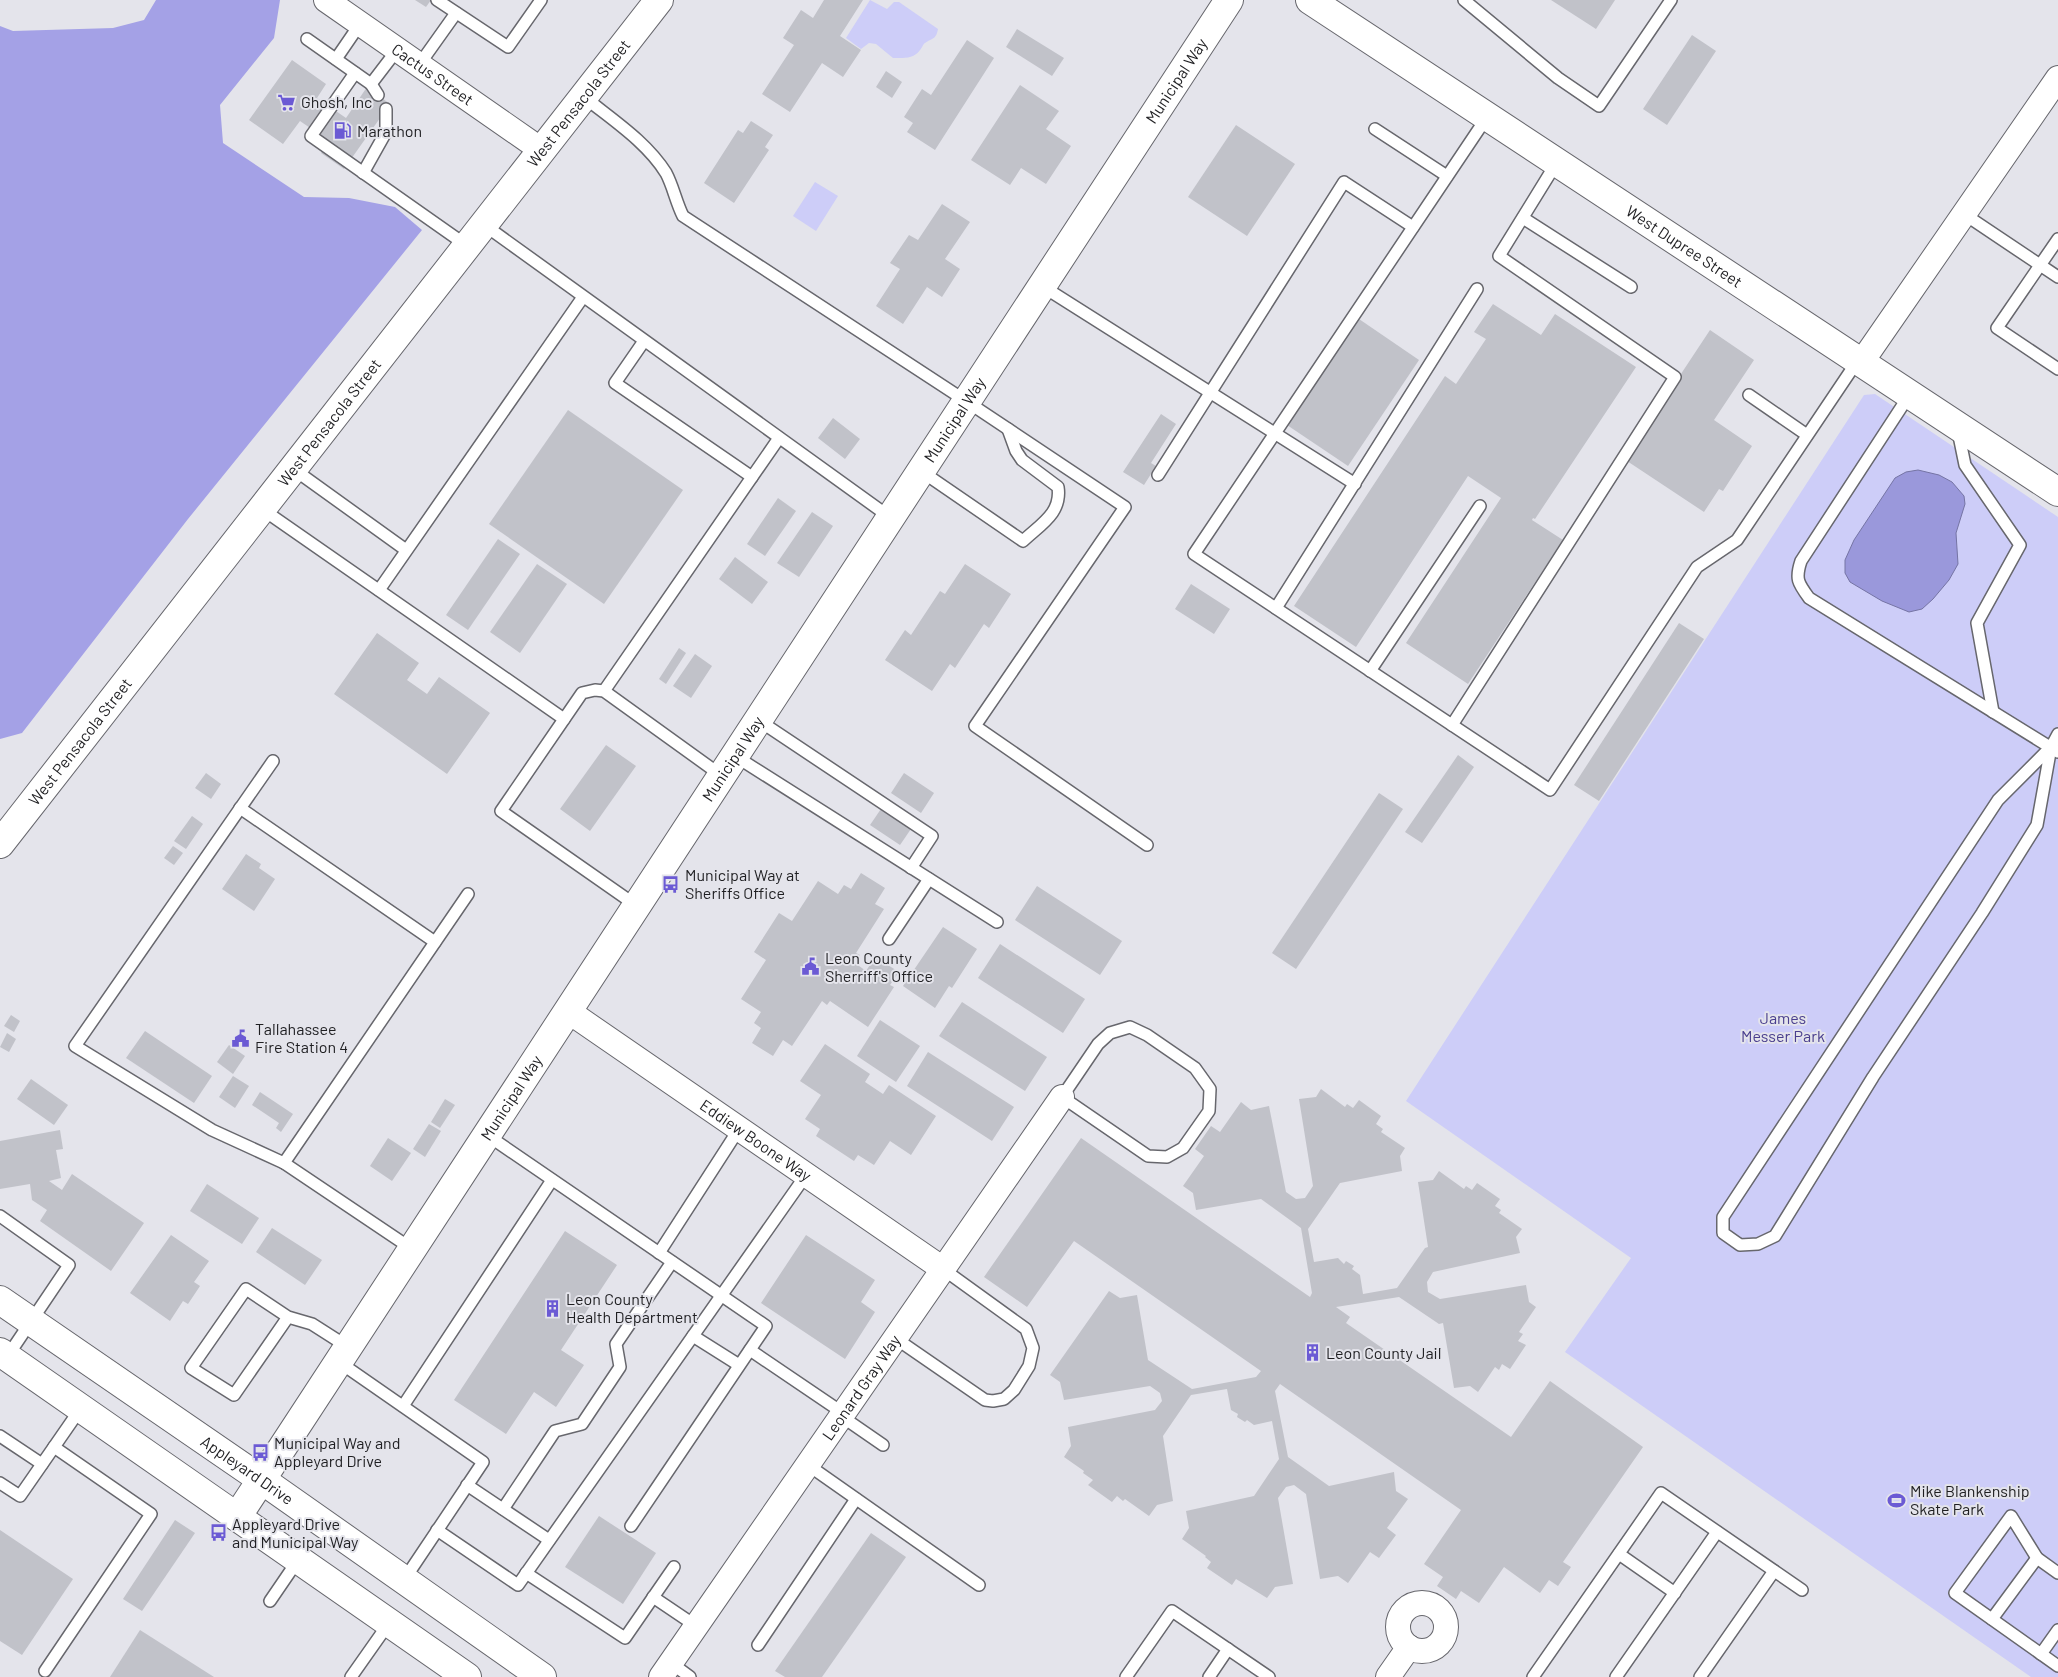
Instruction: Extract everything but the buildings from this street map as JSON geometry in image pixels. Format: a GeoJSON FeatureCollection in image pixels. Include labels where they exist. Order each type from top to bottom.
{"type":"FeatureCollection","features":[{"type":"Feature","properties":{"kind":"street","name":"Cactus Street"},"geometry":{"type":"LineString","coordinates":[[326,0],[540,150]]}},
{"type":"Feature","properties":{"kind":"street","name":"West Pensacola Street"},"geometry":{"type":"LineString","coordinates":[[0,844],[482,224],[659,0]]}},
{"type":"Feature","properties":{"kind":"street","name":"Municipal Way"},"geometry":{"type":"LineString","coordinates":[[237,1517],[1229,0]]}},
{"type":"Feature","properties":{"kind":"street","name":"West Dupree Street"},"geometry":{"type":"LineString","coordinates":[[1310,0],[2058,492]]}},
{"type":"Feature","properties":{"kind":"street"},"geometry":{"type":"LineString","coordinates":[[1860,362],[2058,78]]}},
{"type":"Feature","properties":{"kind":"street","name":"Eddiew Boone Way"},"geometry":{"type":"LineString","coordinates":[[568,1011],[943,1269]]}},
{"type":"Feature","properties":{"kind":"street","name":"Leonard Gray Way"},"geometry":{"type":"LineString","coordinates":[[666,1670],[1062,1097]]}},
{"type":"Feature","properties":{"kind":"street","name":"Appleyard Drive"},"geometry":{"type":"LineString","coordinates":[[0,1300],[262,1480],[542,1677]]}},
{"type":"Feature","properties":{"kind":"street"},"geometry":{"type":"LineString","coordinates":[[4,1354],[467,1677]]}},
{"type":"Feature","properties":{"kind":"street"},"geometry":{"type":"LineString","coordinates":[[1388,1677],[1409,1647]]}},
{"type":"Feature","properties":{"kind":"lane"},"geometry":{"type":"LineString","coordinates":[[437,0],[508,47],[541,0]]}},
{"type":"Feature","properties":{"kind":"lane"},"geometry":{"type":"LineString","coordinates":[[1464,0],[1558,78],[1599,106],[1671,0]]}},
{"type":"Feature","properties":{"kind":"lane"},"geometry":{"type":"LineString","coordinates":[[419,65],[456,13]]}},
{"type":"Feature","properties":{"kind":"lane"},"geometry":{"type":"LineString","coordinates":[[336,60],[360,24]]}},
{"type":"Feature","properties":{"kind":"lane"},"geometry":{"type":"LineString","coordinates":[[307,39],[371,84],[378,95]]}},
{"type":"Feature","properties":{"kind":"lane"},"geometry":{"type":"LineString","coordinates":[[371,84],[397,50]]}},
{"type":"Feature","properties":{"kind":"lane"},"geometry":{"type":"LineString","coordinates":[[355,73],[311,136],[466,245]]}},
{"type":"Feature","properties":{"kind":"lane"},"geometry":{"type":"LineString","coordinates":[[583,96],[645,146],[658,160],[667,175],[683,216],[1124,507],[975,726],[1147,845]]}},
{"type":"Feature","properties":{"kind":"lane"},"geometry":{"type":"LineString","coordinates":[[363,173],[386,132],[386,109]]}},
{"type":"Feature","properties":{"kind":"lane"},"geometry":{"type":"LineString","coordinates":[[1487,116],[1194,554],[1550,790],[1697,567],[1736,540],[1807,435],[1860,362]]}},
{"type":"Feature","properties":{"kind":"lane"},"geometry":{"type":"LineString","coordinates":[[1375,129],[1447,176]]}},
{"type":"Feature","properties":{"kind":"lane"},"geometry":{"type":"LineString","coordinates":[[1452,725],[1675,377],[1499,256],[1557,162]]}},
{"type":"Feature","properties":{"kind":"lane"},"geometry":{"type":"LineString","coordinates":[[1158,475],[1344,182],[1413,227]]}},
{"type":"Feature","properties":{"kind":"lane"},"geometry":{"type":"LineString","coordinates":[[1964,214],[2058,277]]}},
{"type":"Feature","properties":{"kind":"lane"},"geometry":{"type":"LineString","coordinates":[[1523,218],[1631,287]]}},
{"type":"Feature","properties":{"kind":"lane"},"geometry":{"type":"LineString","coordinates":[[482,224],[891,518]]}},
{"type":"Feature","properties":{"kind":"lane"},"geometry":{"type":"LineString","coordinates":[[2058,239],[1997,328],[2058,370]]}},
{"type":"Feature","properties":{"kind":"lane"},"geometry":{"type":"LineString","coordinates":[[1042,286],[1354,484]]}},
{"type":"Feature","properties":{"kind":"lane"},"geometry":{"type":"LineString","coordinates":[[1276,608],[1477,289]]}},
{"type":"Feature","properties":{"kind":"lane"},"geometry":{"type":"LineString","coordinates":[[379,590],[584,297]]}},
{"type":"Feature","properties":{"kind":"lane"},"geometry":{"type":"LineString","coordinates":[[644,340],[615,383],[752,477]]}},
{"type":"Feature","properties":{"kind":"lane"},"geometry":{"type":"LineString","coordinates":[[1910,394],[1801,561],[1798,571],[1798,583],[1809,598],[2054,750]]}},
{"type":"Feature","properties":{"kind":"lane"},"geometry":{"type":"LineString","coordinates":[[1749,395],[1807,435]]}},
{"type":"Feature","properties":{"kind":"lane"},"geometry":{"type":"LineString","coordinates":[[1957,426],[1965,465],[2020,545],[1977,623],[1994,712]]}},
{"type":"Feature","properties":{"kind":"lane"},"geometry":{"type":"LineString","coordinates":[[921,471],[1023,541],[1051,516],[1059,502],[1058,486],[1022,460],[1016,452],[1008,429]]}},
{"type":"Feature","properties":{"kind":"lane"},"geometry":{"type":"LineString","coordinates":[[604,692],[779,438]]}},
{"type":"Feature","properties":{"kind":"lane"},"geometry":{"type":"LineString","coordinates":[[1043,475],[1054,460]]}},
{"type":"Feature","properties":{"kind":"lane"},"geometry":{"type":"LineString","coordinates":[[292,468],[406,550]]}},
{"type":"Feature","properties":{"kind":"lane"},"geometry":{"type":"LineString","coordinates":[[1370,671],[1480,506]]}},
{"type":"Feature","properties":{"kind":"lane"},"geometry":{"type":"LineString","coordinates":[[261,508],[564,719]]}},
{"type":"Feature","properties":{"kind":"lane"},"geometry":{"type":"LineString","coordinates":[[637,906],[500,811],[582,693],[595,690],[604,692],[728,766],[911,868],[997,922]]}},
{"type":"Feature","properties":{"kind":"lane"},"geometry":{"type":"LineString","coordinates":[[758,720],[932,836],[911,868]]}},
{"type":"Feature","properties":{"kind":"lane"},"geometry":{"type":"LineString","coordinates":[[2054,750],[1998,800],[1723,1216],[1723,1233],[1740,1245],[1758,1244],[1775,1236],[1873,1077],[1982,913],[2037,825],[2058,734]]}},
{"type":"Feature","properties":{"kind":"lane"},"geometry":{"type":"LineString","coordinates":[[273,761],[75,1046],[212,1130],[284,1163],[412,1250]]}},
{"type":"Feature","properties":{"kind":"lane"},"geometry":{"type":"LineString","coordinates":[[240,808],[435,942]]}},
{"type":"Feature","properties":{"kind":"lane"},"geometry":{"type":"LineString","coordinates":[[889,939],[928,879]]}},
{"type":"Feature","properties":{"kind":"lane"},"geometry":{"type":"LineString","coordinates":[[284,1163],[468,894]]}},
{"type":"Feature","properties":{"kind":"lane"},"geometry":{"type":"LineString","coordinates":[[1130,1027],[1146,1034],[1195,1068],[1210,1089],[1209,1111],[1183,1148],[1167,1157],[1148,1156],[1062,1097],[1098,1044],[1110,1033],[1130,1027]]}},
{"type":"Feature","properties":{"kind":"lane"},"geometry":{"type":"LineString","coordinates":[[659,1253],[739,1129]]}},
{"type":"Feature","properties":{"kind":"lane"},"geometry":{"type":"LineString","coordinates":[[487,1135],[766,1326],[631,1526]]}},
{"type":"Feature","properties":{"kind":"lane"},"geometry":{"type":"LineString","coordinates":[[437,1530],[518,1585],[806,1175]]}},
{"type":"Feature","properties":{"kind":"lane"},"geometry":{"type":"LineString","coordinates":[[403,1406],[552,1180]]}},
{"type":"Feature","properties":{"kind":"lane"},"geometry":{"type":"LineString","coordinates":[[0,1216],[69,1265],[32,1321],[4,1354]]}},
{"type":"Feature","properties":{"kind":"lane"},"geometry":{"type":"LineString","coordinates":[[503,1509],[555,1431],[582,1424],[620,1367],[616,1344],[672,1262]]}},
{"type":"Feature","properties":{"kind":"lane"},"geometry":{"type":"LineString","coordinates":[[895,1338],[985,1400],[993,1401],[1004,1398],[1014,1390],[1029,1366],[1033,1348],[1026,1330],[943,1269]]}},
{"type":"Feature","properties":{"kind":"lane"},"geometry":{"type":"LineString","coordinates":[[288,1317],[234,1396],[191,1368],[246,1289],[288,1317],[312,1324],[343,1355],[403,1406],[483,1462],[404,1580]]}},
{"type":"Feature","properties":{"kind":"lane"},"geometry":{"type":"LineString","coordinates":[[693,1336],[739,1365]]}},
{"type":"Feature","properties":{"kind":"lane"},"geometry":{"type":"LineString","coordinates":[[750,1350],[883,1445]]}},
{"type":"Feature","properties":{"kind":"lane"},"geometry":{"type":"LineString","coordinates":[[0,1482],[20,1496],[81,1408]]}},
{"type":"Feature","properties":{"kind":"lane"},"geometry":{"type":"LineString","coordinates":[[0,1436],[42,1464]]}},
{"type":"Feature","properties":{"kind":"lane"},"geometry":{"type":"LineString","coordinates":[[45,1671],[151,1514],[54,1447]]}},
{"type":"Feature","properties":{"kind":"lane"},"geometry":{"type":"LineString","coordinates":[[808,1465],[979,1585]]}},
{"type":"Feature","properties":{"kind":"lane"},"geometry":{"type":"LineString","coordinates":[[467,1485],[549,1540]]}},
{"type":"Feature","properties":{"kind":"lane"},"geometry":{"type":"LineString","coordinates":[[1533,1677],[1661,1493],[1802,1590]]}},
{"type":"Feature","properties":{"kind":"lane"},"geometry":{"type":"LineString","coordinates":[[758,1645],[856,1499]]}},
{"type":"Feature","properties":{"kind":"lane"},"geometry":{"type":"LineString","coordinates":[[2058,1573],[2036,1558],[2011,1516],[1955,1593],[2058,1666]]}},
{"type":"Feature","properties":{"kind":"lane"},"geometry":{"type":"LineString","coordinates":[[1616,1677],[1717,1532]]}},
{"type":"Feature","properties":{"kind":"lane"},"geometry":{"type":"LineString","coordinates":[[1618,1554],[1674,1593]]}},
{"type":"Feature","properties":{"kind":"lane"},"geometry":{"type":"LineString","coordinates":[[1992,1619],[2036,1558]]}},
{"type":"Feature","properties":{"kind":"lane"},"geometry":{"type":"LineString","coordinates":[[270,1601],[298,1560]]}},
{"type":"Feature","properties":{"kind":"lane"},"geometry":{"type":"LineString","coordinates":[[526,1572],[625,1638],[674,1567]]}},
{"type":"Feature","properties":{"kind":"lane"},"geometry":{"type":"LineString","coordinates":[[1700,1677],[1774,1571]]}},
{"type":"Feature","properties":{"kind":"lane"},"geometry":{"type":"LineString","coordinates":[[653,1597],[696,1626]]}},
{"type":"Feature","properties":{"kind":"lane"},"geometry":{"type":"LineString","coordinates":[[1126,1677],[1172,1610],[1269,1677]]}},
{"type":"Feature","properties":{"kind":"lane"},"geometry":{"type":"LineString","coordinates":[[351,1677],[389,1623]]}},
{"type":"Feature","properties":{"kind":"lane"},"geometry":{"type":"LineString","coordinates":[[2041,1654],[2058,1630]]}},
{"type":"Feature","properties":{"kind":"lane"},"geometry":{"type":"LineString","coordinates":[[1209,1677],[1228,1649]]}},
{"type":"Feature","properties":{"kind":"lane"},"geometry":{"type":"LineString","coordinates":[[666,1670],[690,1677]]}},
{"type":"Feature","properties":{"kind":"green space"},"geometry":{"type":"Polygon","coordinates":[[[870,0],[887,9],[894,2],[899,2],[938,29],[936,35],[924,44],[918,53],[908,57],[893,58],[876,44],[869,43],[861,49],[846,38],[870,0]]]}},
{"type":"Feature","properties":{"kind":"green space"},"geometry":{"type":"Polygon","coordinates":[[[815,182],[838,196],[816,231],[793,216],[815,182]]]}},
{"type":"Feature","properties":{"kind":"green space","name":"James Messer Park"},"geometry":{"type":"Polygon","coordinates":[[[1875,394],[2058,517],[2058,1677],[2031,1677],[1565,1352],[1631,1258],[1406,1101],[1864,395],[1875,394]]]}},
{"type":"Feature","properties":{"kind":"shaded area"},"geometry":{"type":"Polygon","coordinates":[[[156,0],[280,0],[274,38],[220,105],[223,143],[304,197],[349,198],[395,207],[422,230],[188,519],[22,733],[0,739],[0,26],[13,31],[113,28],[144,20],[156,0]]]}},
{"type":"Feature","properties":{"kind":"shaded area"},"geometry":{"type":"Polygon","coordinates":[[[1918,470],[1939,475],[1952,482],[1964,496],[1965,504],[1956,533],[1958,564],[1949,580],[1933,599],[1922,609],[1909,612],[1882,601],[1850,582],[1845,573],[1845,560],[1854,540],[1895,478],[1906,472],[1918,470]]]}},
{"type":"Feature","properties":{"kind":"place","name":"Ghosh, Inc"},"geometry":{"type":"Point","coordinates":[287,102]}},
{"type":"Feature","properties":{"kind":"place","name":"Marathon"},"geometry":{"type":"Point","coordinates":[343,131]}},
{"type":"Feature","properties":{"kind":"place","name":"Municipal Way at Sheriffs Office"},"geometry":{"type":"Point","coordinates":[671,884]}},
{"type":"Feature","properties":{"kind":"place","name":"Leon County Sherriff's Office"},"geometry":{"type":"Point","coordinates":[811,967]}},
{"type":"Feature","properties":{"kind":"place","name":"Tallahassee Fire Station 4"},"geometry":{"type":"Point","coordinates":[241,1038]}},
{"type":"Feature","properties":{"kind":"place","name":"Leon County Health Department"},"geometry":{"type":"Point","coordinates":[552,1308]}},
{"type":"Feature","properties":{"kind":"place","name":"Leon County Jail"},"geometry":{"type":"Point","coordinates":[1312,1353]}},
{"type":"Feature","properties":{"kind":"place","name":"Municipal Way and Appleyard Drive"},"geometry":{"type":"Point","coordinates":[260,1452]}},
{"type":"Feature","properties":{"kind":"place","name":"Mike Blankenship Skate Park"},"geometry":{"type":"Point","coordinates":[1896,1500]}},
{"type":"Feature","properties":{"kind":"place","name":"Appleyard Drive and Municipal Way"},"geometry":{"type":"Point","coordinates":[218,1533]}}]}
